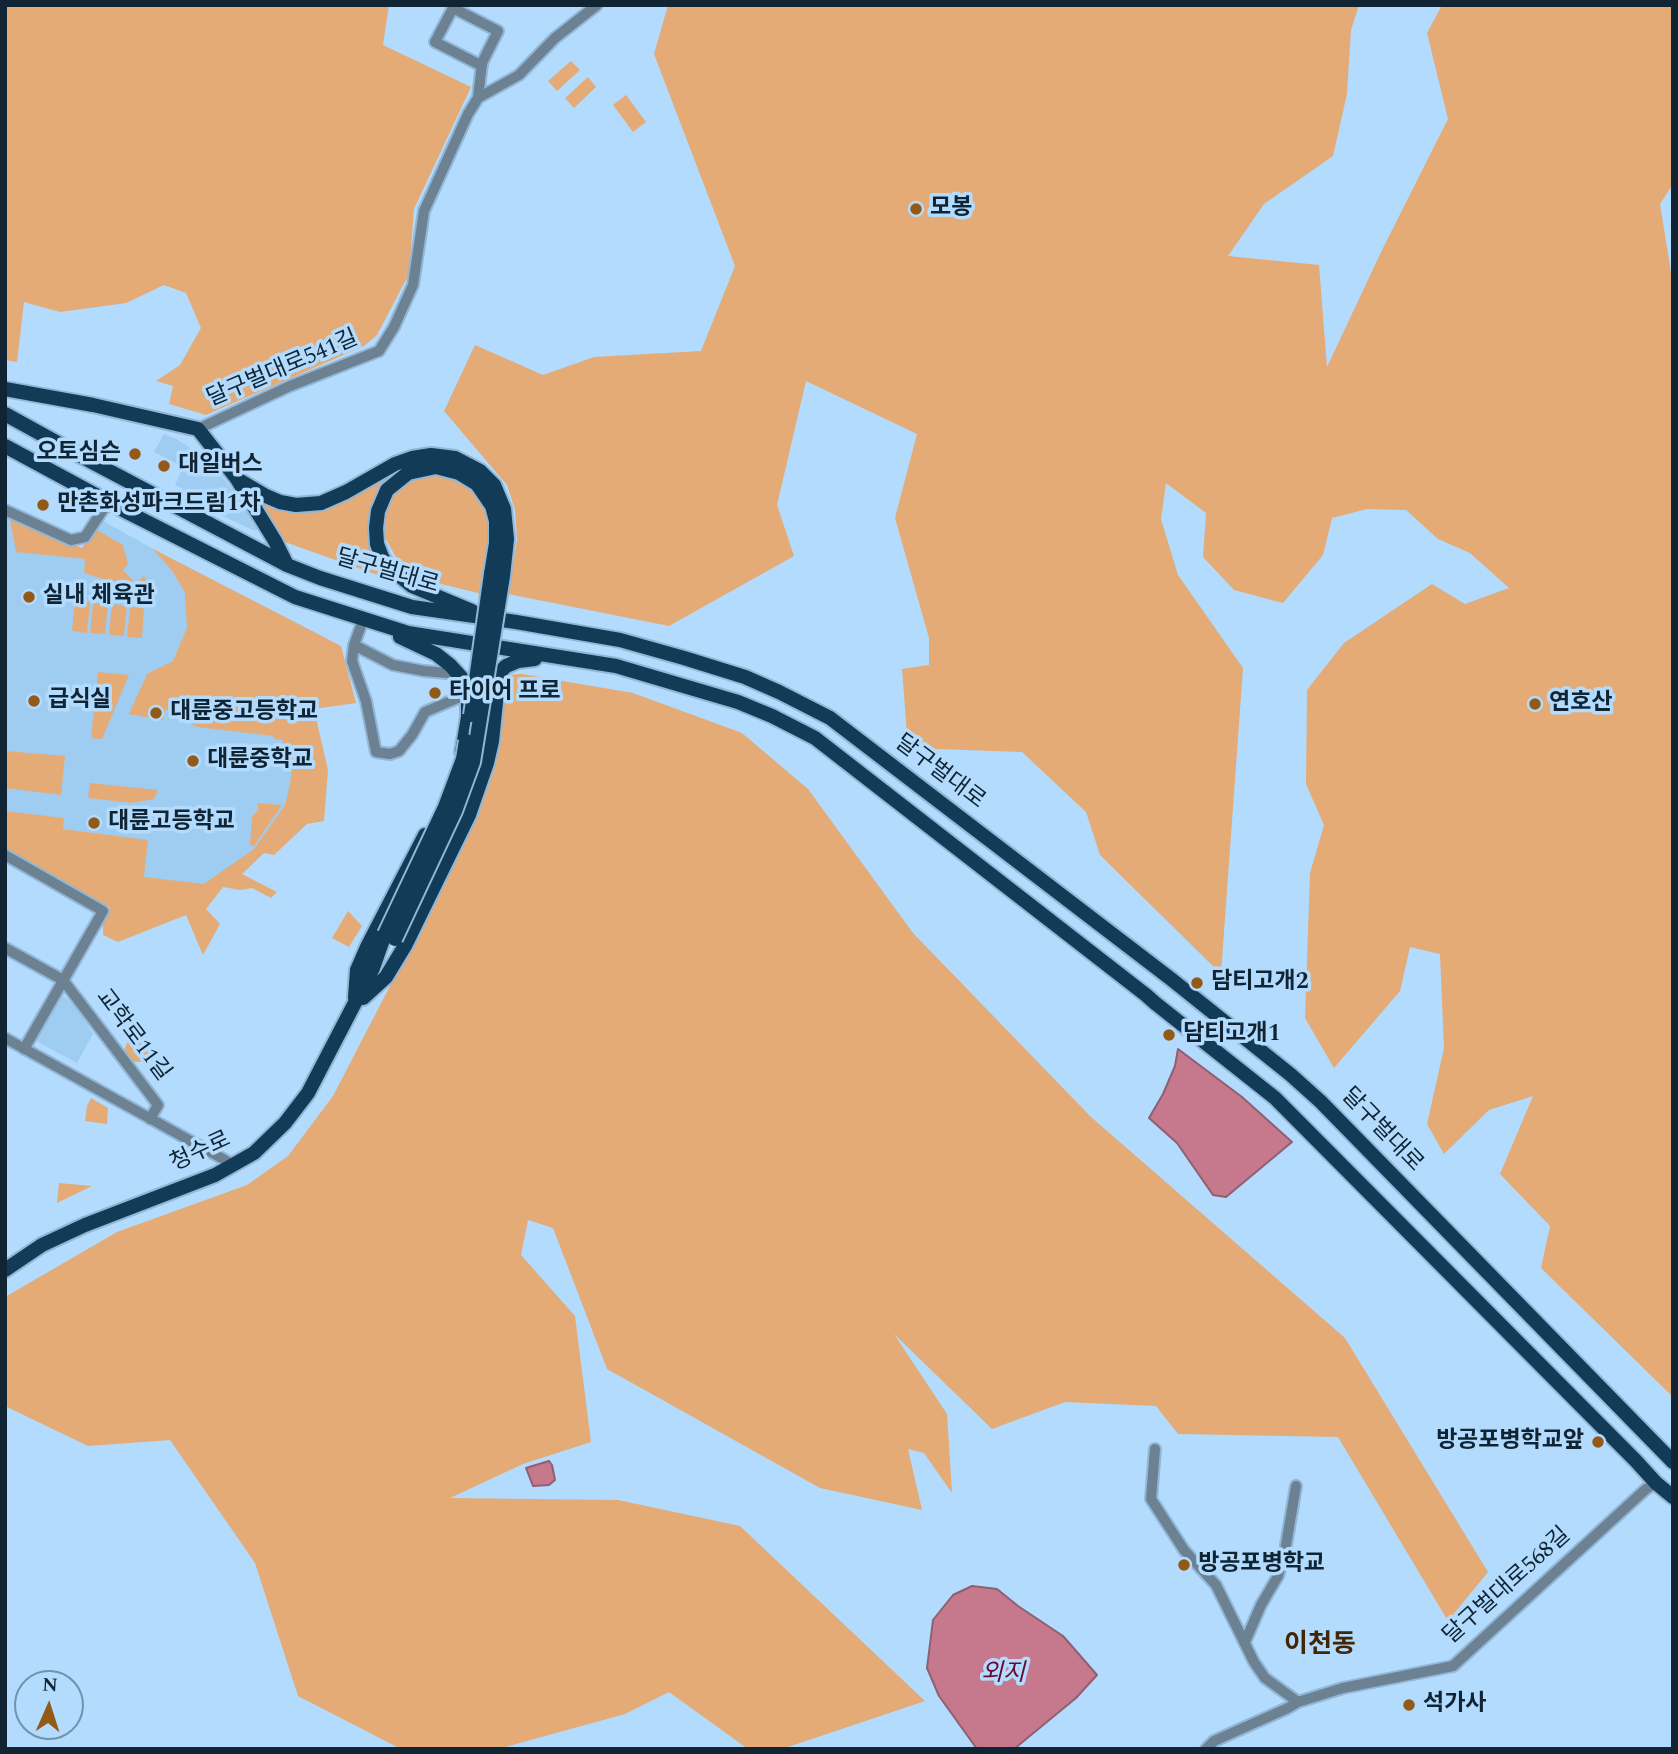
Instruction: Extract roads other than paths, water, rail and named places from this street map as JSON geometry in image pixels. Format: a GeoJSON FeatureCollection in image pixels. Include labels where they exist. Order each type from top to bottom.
{"type":"FeatureCollection","features":[{"type":"Feature","properties":{"kind":"main road"},"geometry":{"type":"LineString","coordinates":[[5,389],[93,405],[198,429],[237,479],[287,565]]}},
{"type":"Feature","properties":{"kind":"main road","name":"달구벌대로"},"geometry":{"type":"LineString","coordinates":[[5,414],[287,565],[320,578],[412,607],[620,640],[709,665],[779,692],[830,718],[1292,1074],[1673,1462]]}},
{"type":"Feature","properties":{"kind":"main road","name":"달구벌대로"},"geometry":{"type":"LineString","coordinates":[[5,446],[108,502],[295,597],[408,633],[616,666],[738,702],[815,738],[1275,1098],[1656,1483],[1673,1497]]}},
{"type":"Feature","properties":{"kind":"main road"},"geometry":{"type":"LineString","coordinates":[[237,479],[280,502],[296,505],[321,503],[395,464],[431,455],[455,458],[480,471],[494,485],[505,509],[507,539],[497,575],[463,759],[395,939],[386,976],[354,1006]]}},
{"type":"Feature","properties":{"kind":"main road"},"geometry":{"type":"LineString","coordinates":[[497,575],[496,521],[492,506],[477,484],[459,472],[436,467],[408,473],[387,490],[378,511],[376,528],[377,544],[390,568],[411,586],[472,610],[516,622]]}},
{"type":"Feature","properties":{"kind":"main road"},"geometry":{"type":"LineString","coordinates":[[369,622],[436,654],[459,674]]}},
{"type":"Feature","properties":{"kind":"main road"},"geometry":{"type":"LineString","coordinates":[[395,939],[468,815],[492,741],[499,673],[506,666],[518,661],[546,655]]}},
{"type":"Feature","properties":{"kind":"main road","name":"청수로"},"geometry":{"type":"LineString","coordinates":[[354,1006],[357,970],[447,792],[462,751],[468,717],[467,694],[459,674]]}},
{"type":"Feature","properties":{"kind":"main road","name":"청수로"},"geometry":{"type":"LineString","coordinates":[[5,1270],[42,1245],[85,1225],[215,1175],[254,1153],[271,1138],[308,1093],[373,968],[395,939]]}},
{"type":"Feature","properties":{"kind":"street"},"geometry":{"type":"LineString","coordinates":[[478,99],[519,75],[555,38],[597,5]]}},
{"type":"Feature","properties":{"kind":"street"},"geometry":{"type":"LineString","coordinates":[[478,99],[482,66],[498,31],[453,8],[435,42],[482,66]]}},
{"type":"Feature","properties":{"kind":"street","name":"달구벌대로541길"},"geometry":{"type":"LineString","coordinates":[[198,429],[290,386],[379,351],[394,327],[413,285],[424,211],[468,114],[478,99]]}},
{"type":"Feature","properties":{"kind":"street"},"geometry":{"type":"LineString","coordinates":[[5,510],[72,540],[85,537],[108,502]]}},
{"type":"Feature","properties":{"kind":"street"},"geometry":{"type":"LineString","coordinates":[[369,622],[354,645],[352,661],[366,701],[376,752],[390,754],[399,751],[425,712],[467,694]]}},
{"type":"Feature","properties":{"kind":"street"},"geometry":{"type":"LineString","coordinates":[[354,645],[393,665],[459,674]]}},
{"type":"Feature","properties":{"kind":"street"},"geometry":{"type":"LineString","coordinates":[[5,855],[103,911],[24,1049]]}},
{"type":"Feature","properties":{"kind":"street"},"geometry":{"type":"LineString","coordinates":[[5,948],[63,980]]}},
{"type":"Feature","properties":{"kind":"street","name":"교학로11길"},"geometry":{"type":"LineString","coordinates":[[63,980],[158,1105],[150,1119]]}},
{"type":"Feature","properties":{"kind":"street","name":"교학로11길"},"geometry":{"type":"LineString","coordinates":[[5,1038],[234,1165]]}},
{"type":"Feature","properties":{"kind":"street"},"geometry":{"type":"LineString","coordinates":[[1154,1449],[1151,1499],[1184,1550],[1216,1585],[1254,1662],[1265,1678],[1298,1702]]}},
{"type":"Feature","properties":{"kind":"street","name":"달구벌대로568길"},"geometry":{"type":"LineString","coordinates":[[1210,1745],[1298,1702],[1343,1688],[1453,1666],[1646,1489],[1656,1483]]}},
{"type":"Feature","properties":{"kind":"street"},"geometry":{"type":"LineString","coordinates":[[1245,1642],[1261,1605],[1279,1576],[1296,1486]]}},
{"type":"Feature","properties":{"kind":"water"},"geometry":{"type":"Polygon","coordinates":[[[1178,1049],[1242,1097],[1292,1142],[1226,1197],[1213,1195],[1177,1143],[1149,1118],[1175,1066],[1178,1049]]]}},
{"type":"Feature","properties":{"kind":"water"},"geometry":{"type":"Polygon","coordinates":[[[549,1461],[555,1480],[549,1485],[533,1486],[526,1468],[549,1461]]]}},
{"type":"Feature","properties":{"kind":"water","name":"외지"},"geometry":{"type":"Polygon","coordinates":[[[972,1586],[997,1589],[1063,1636],[1097,1675],[1076,1698],[1014,1749],[977,1749],[939,1696],[927,1668],[933,1620],[953,1595],[972,1586]]]}},
{"type":"Feature","properties":{"kind":"place","name":"모봉"},"geometry":{"type":"Point","coordinates":[916,209]}},
{"type":"Feature","properties":{"kind":"place","name":"오토심슨"},"geometry":{"type":"Point","coordinates":[135,454]}},
{"type":"Feature","properties":{"kind":"place","name":"대일버스"},"geometry":{"type":"Point","coordinates":[164,466]}},
{"type":"Feature","properties":{"kind":"place","name":"만촌화성파크드림1차"},"geometry":{"type":"Point","coordinates":[43,505]}},
{"type":"Feature","properties":{"kind":"place","name":"실내 체육관"},"geometry":{"type":"Point","coordinates":[29,597]}},
{"type":"Feature","properties":{"kind":"place","name":"타이어 프로"},"geometry":{"type":"Point","coordinates":[435,693]}},
{"type":"Feature","properties":{"kind":"place","name":"급식실"},"geometry":{"type":"Point","coordinates":[34,701]}},
{"type":"Feature","properties":{"kind":"place","name":"연호산"},"geometry":{"type":"Point","coordinates":[1535,704]}},
{"type":"Feature","properties":{"kind":"place","name":"대륜중고등학교"},"geometry":{"type":"Point","coordinates":[156,713]}},
{"type":"Feature","properties":{"kind":"place","name":"대륜중학교"},"geometry":{"type":"Point","coordinates":[193,761]}},
{"type":"Feature","properties":{"kind":"place","name":"대륜고등학교"},"geometry":{"type":"Point","coordinates":[94,823]}},
{"type":"Feature","properties":{"kind":"place","name":"담티고개2"},"geometry":{"type":"Point","coordinates":[1197,983]}},
{"type":"Feature","properties":{"kind":"place","name":"담티고개1"},"geometry":{"type":"Point","coordinates":[1169,1035]}},
{"type":"Feature","properties":{"kind":"place","name":"방공포병학교앞"},"geometry":{"type":"Point","coordinates":[1598,1442]}},
{"type":"Feature","properties":{"kind":"place","name":"방공포병학교"},"geometry":{"type":"Point","coordinates":[1184,1565]}},
{"type":"Feature","properties":{"kind":"place","name":"석가사"},"geometry":{"type":"Point","coordinates":[1409,1705]}},
{"type":"Feature","properties":{"kind":"district","name":"이천동"},"geometry":{"type":"Point","coordinates":[1320,1647]}}]}
